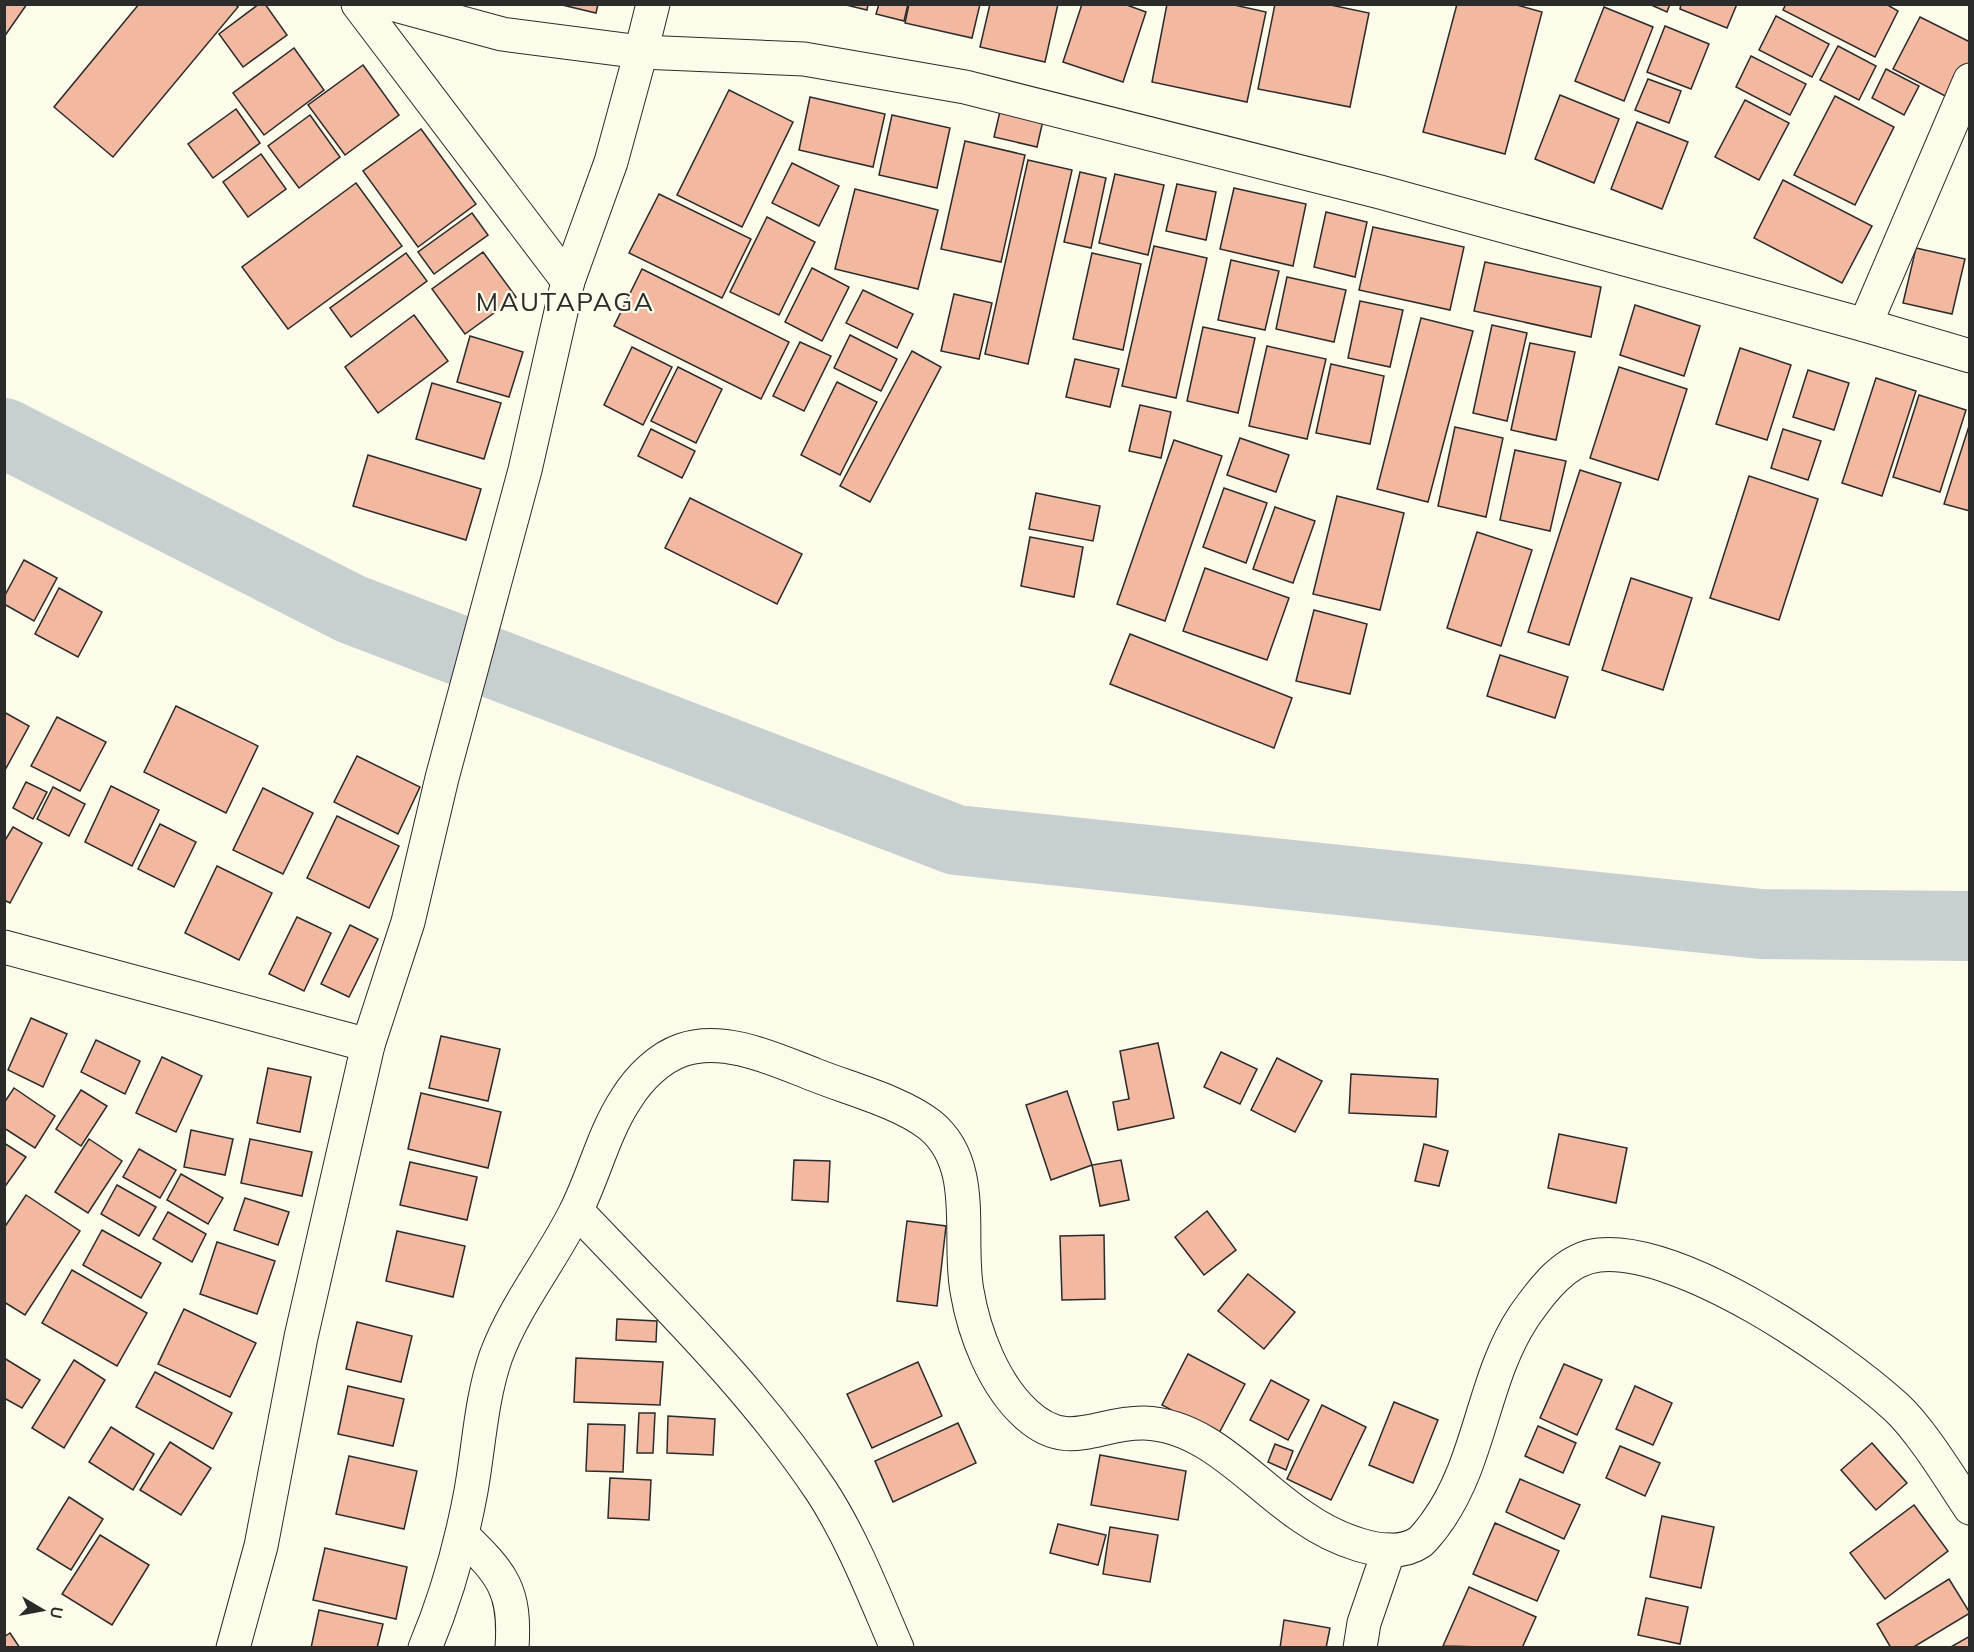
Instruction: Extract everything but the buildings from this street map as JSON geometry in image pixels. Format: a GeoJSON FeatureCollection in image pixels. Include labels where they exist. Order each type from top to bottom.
{"type":"FeatureCollection","features":[{"type":"Feature","properties":{"kind":"main road"},"geometry":{"type":"LineString","coordinates":[[358,4],[568,281]]}},
{"type":"Feature","properties":{"kind":"main road"},"geometry":{"type":"LineString","coordinates":[[392,4],[502,34],[641,52],[804,59],[965,87],[1380,192],[1865,325],[1970,357]]}},
{"type":"Feature","properties":{"kind":"main road"},"geometry":{"type":"LineString","coordinates":[[233,1647],[261,1546],[301,1337],[368,1045],[408,921],[442,778],[525,470],[568,281],[611,162],[653,4]]}},
{"type":"Feature","properties":{"kind":"main road"},"geometry":{"type":"LineString","coordinates":[[1865,325],[1970,80]]}},
{"type":"Feature","properties":{"kind":"main road"},"geometry":{"type":"LineString","coordinates":[[4,947],[160,987],[368,1045]]}},
{"type":"Feature","properties":{"kind":"main road"},"geometry":{"type":"LineString","coordinates":[[424,1647],[453,1571],[462,1535],[485,1398],[497,1355],[512,1323],[577,1211],[626,1098],[664,1059],[689,1047],[723,1047],[765,1056],[902,1109],[932,1126],[953,1155],[963,1192],[966,1287],[976,1327],[997,1375],[1020,1410],[1041,1427],[1064,1435],[1092,1434],[1118,1424],[1149,1423],[1177,1429],[1201,1440],[1254,1478],[1299,1515],[1327,1532],[1359,1546],[1389,1550],[1405,1548],[1421,1541],[1441,1516],[1458,1485],[1499,1367],[1520,1322],[1545,1289],[1566,1267],[1596,1254],[1636,1259],[1695,1275],[1751,1305],[1828,1355],[1900,1410],[1970,1508]]}},
{"type":"Feature","properties":{"kind":"main road"},"geometry":{"type":"LineString","coordinates":[[577,1211],[748,1392],[778,1430],[823,1493],[854,1548],[897,1647]]}},
{"type":"Feature","properties":{"kind":"main road"},"geometry":{"type":"LineString","coordinates":[[462,1535],[504,1581],[513,1606],[512,1647]]}},
{"type":"Feature","properties":{"kind":"main road"},"geometry":{"type":"LineString","coordinates":[[1360,1647],[1364,1623],[1389,1550]]}},
{"type":"Feature","properties":{"kind":"waterway"},"geometry":{"type":"LineString","coordinates":[[4,433],[351,609],[956,840],[1761,924],[1970,926]]}},
{"type":"Feature","properties":{"kind":"district","name":"MAUTAPAGA"},"geometry":{"type":"Point","coordinates":[565,301]}}]}
